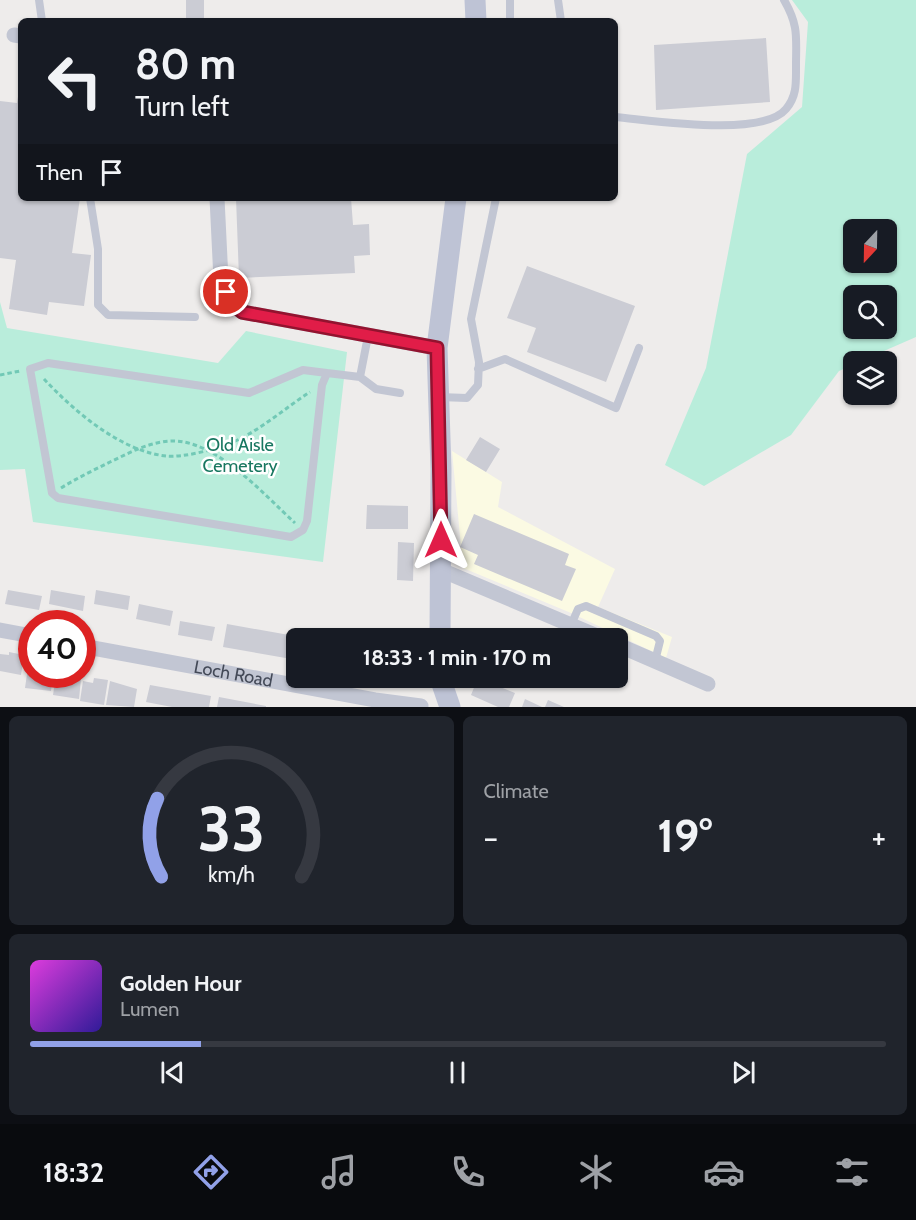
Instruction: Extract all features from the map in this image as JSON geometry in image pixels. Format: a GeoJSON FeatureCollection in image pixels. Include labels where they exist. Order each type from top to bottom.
{"type":"FeatureCollection","features":[{"type":"Feature","properties":{"kind":"street"},"geometry":{"type":"LineString","coordinates":[[475,0],[476,18]]}},
{"type":"Feature","properties":{"kind":"street"},"geometry":{"type":"LineString","coordinates":[[217,201],[222,280],[231,303],[242,312],[437,348]]}},
{"type":"Feature","properties":{"kind":"street"},"geometry":{"type":"LineString","coordinates":[[440,628],[437,348],[456,201]]}},
{"type":"Feature","properties":{"kind":"street"},"geometry":{"type":"LineString","coordinates":[[441,570],[578,628]]}},
{"type":"Feature","properties":{"kind":"street"},"geometry":{"type":"LineString","coordinates":[[0,630],[18,633]]}},
{"type":"Feature","properties":{"kind":"street","name":"Loch Road"},"geometry":{"type":"LineString","coordinates":[[96,648],[375,704],[422,705]]}},
{"type":"Feature","properties":{"kind":"street"},"geometry":{"type":"LineString","coordinates":[[628,649],[708,684]]}},
{"type":"Feature","properties":{"kind":"street"},"geometry":{"type":"LineString","coordinates":[[443,688],[448,705]]}},
{"type":"Feature","properties":{"kind":"lane"},"geometry":{"type":"LineString","coordinates":[[39,0],[42,18]]}},
{"type":"Feature","properties":{"kind":"lane"},"geometry":{"type":"LineString","coordinates":[[510,0],[510,18]]}},
{"type":"Feature","properties":{"kind":"lane"},"geometry":{"type":"LineString","coordinates":[[558,0],[561,18]]}},
{"type":"Feature","properties":{"kind":"lane"},"geometry":{"type":"LineString","coordinates":[[618,117],[711,126],[760,123],[785,111],[796,92],[795,20],[784,0]]}},
{"type":"Feature","properties":{"kind":"lane"},"geometry":{"type":"LineString","coordinates":[[90,201],[98,249],[98,304],[108,315],[195,317]]}},
{"type":"Feature","properties":{"kind":"lane"},"geometry":{"type":"LineString","coordinates":[[438,396],[467,398],[478,385],[471,319],[495,201]]}},
{"type":"Feature","properties":{"kind":"lane"},"geometry":{"type":"LineString","coordinates":[[360,377],[368,336]]}},
{"type":"Feature","properties":{"kind":"lane"},"geometry":{"type":"LineString","coordinates":[[478,369],[505,359],[616,408],[639,348]]}},
{"type":"Feature","properties":{"kind":"lane"},"geometry":{"type":"LineString","coordinates":[[327,373],[322,385],[307,521],[303,530],[291,537],[64,501],[52,494],[30,369],[48,363],[249,393],[303,370],[360,377],[376,389],[400,393]]}},
{"type":"Feature","properties":{"kind":"lane"},"geometry":{"type":"LineString","coordinates":[[571,625],[578,609],[586,606],[656,636],[660,641],[655,661]]}},
{"type":"Feature","properties":{"kind":"path"},"geometry":{"type":"LineString","coordinates":[[0,375],[30,369],[94,425],[138,449],[166,456],[185,456],[233,442],[322,385]]}},
{"type":"Feature","properties":{"kind":"path"},"geometry":{"type":"LineString","coordinates":[[52,494],[138,449],[163,441],[183,442],[206,449],[231,465],[303,530]]}},
{"type":"Feature","properties":{"kind":"shaded area"},"geometry":{"type":"Polygon","coordinates":[[[452,451],[502,482],[498,507],[615,569],[598,607],[672,637],[666,658],[628,640],[628,628],[603,628],[463,568],[452,451]]]}},
{"type":"Feature","properties":{"kind":"green space"},"geometry":{"type":"Polygon","coordinates":[[[792,0],[916,0],[916,337],[884,351],[843,351],[843,369],[839,371],[791,435],[704,486],[665,465],[706,368],[747,154],[802,107],[808,22],[792,0]]]}},
{"type":"Feature","properties":{"kind":"green space","name":"Old Aisle Cemetery"},"geometry":{"type":"Polygon","coordinates":[[[0,302],[7,328],[218,363],[246,331],[347,352],[323,562],[33,522],[25,469],[0,470],[0,302]]]}},
{"type":"Feature","properties":{"kind":"building"},"geometry":{"type":"Polygon","coordinates":[[[186,0],[204,0],[204,18],[186,18],[186,0]]]}},
{"type":"Feature","properties":{"kind":"building"},"geometry":{"type":"Polygon","coordinates":[[[766,38],[770,102],[656,110],[654,45],[766,38]]]}},
{"type":"Feature","properties":{"kind":"building"},"geometry":{"type":"Polygon","coordinates":[[[18,97],[18,201],[80,201],[72,253],[91,255],[84,306],[49,302],[47,315],[9,309],[16,260],[0,258],[0,101],[17,103],[18,97]]]}},
{"type":"Feature","properties":{"kind":"building"},"geometry":{"type":"Polygon","coordinates":[[[236,201],[351,201],[353,225],[369,224],[370,255],[354,256],[355,273],[239,278],[236,201]]]}},
{"type":"Feature","properties":{"kind":"building"},"geometry":{"type":"Polygon","coordinates":[[[527,266],[635,306],[606,382],[527,352],[536,328],[507,318],[527,266]]]}},
{"type":"Feature","properties":{"kind":"building"},"geometry":{"type":"Polygon","coordinates":[[[480,437],[500,449],[486,472],[466,460],[480,437]]]}},
{"type":"Feature","properties":{"kind":"building"},"geometry":{"type":"Polygon","coordinates":[[[367,505],[408,506],[408,529],[366,529],[367,505]]]}},
{"type":"Feature","properties":{"kind":"building"},"geometry":{"type":"Polygon","coordinates":[[[474,514],[569,554],[565,565],[576,569],[562,601],[474,564],[478,555],[460,547],[474,514]]]}},
{"type":"Feature","properties":{"kind":"building"},"geometry":{"type":"Polygon","coordinates":[[[398,542],[414,543],[413,581],[397,580],[398,542]]]}},
{"type":"Feature","properties":{"kind":"building"},"geometry":{"type":"Polygon","coordinates":[[[8,590],[42,596],[39,610],[5,604],[8,590]]]}},
{"type":"Feature","properties":{"kind":"building"},"geometry":{"type":"Polygon","coordinates":[[[51,590],[85,596],[83,610],[49,604],[51,590]]]}},
{"type":"Feature","properties":{"kind":"building"},"geometry":{"type":"Polygon","coordinates":[[[96,590],[130,596],[128,610],[94,604],[96,590]]]}},
{"type":"Feature","properties":{"kind":"building"},"geometry":{"type":"Polygon","coordinates":[[[139,604],[173,611],[170,626],[136,619],[139,604]]]}},
{"type":"Feature","properties":{"kind":"building"},"geometry":{"type":"Polygon","coordinates":[[[180,621],[215,627],[212,641],[178,635],[180,621]]]}},
{"type":"Feature","properties":{"kind":"building"},"geometry":{"type":"Polygon","coordinates":[[[227,624],[286,634],[286,658],[223,647],[227,624]]]}},
{"type":"Feature","properties":{"kind":"building"},"geometry":{"type":"Polygon","coordinates":[[[9,652],[18,654],[18,674],[0,671],[0,654],[9,655],[9,652]]]}},
{"type":"Feature","properties":{"kind":"building"},"geometry":{"type":"Polygon","coordinates":[[[96,678],[108,680],[104,705],[80,701],[82,688],[96,688],[96,678]]]}},
{"type":"Feature","properties":{"kind":"building"},"geometry":{"type":"Polygon","coordinates":[[[110,681],[137,689],[134,707],[106,705],[110,681]]]}},
{"type":"Feature","properties":{"kind":"building"},"geometry":{"type":"Polygon","coordinates":[[[150,685],[211,696],[209,707],[172,707],[146,702],[150,685]]]}},
{"type":"Feature","properties":{"kind":"building"},"geometry":{"type":"Polygon","coordinates":[[[25,688],[51,688],[51,691],[25,688]]]}},
{"type":"Feature","properties":{"kind":"building"},"geometry":{"type":"Polygon","coordinates":[[[54,688],[80,688],[79,699],[53,695],[54,688]]]}},
{"type":"Feature","properties":{"kind":"building"},"geometry":{"type":"Polygon","coordinates":[[[474,688],[503,688],[515,693],[509,707],[498,707],[471,695],[474,688]]]}},
{"type":"Feature","properties":{"kind":"building"},"geometry":{"type":"Polygon","coordinates":[[[219,697],[266,706],[266,707],[217,707],[219,697]]]}},
{"type":"Feature","properties":{"kind":"building"},"geometry":{"type":"Polygon","coordinates":[[[525,699],[542,707],[522,707],[525,699]]]}},
{"type":"Feature","properties":{"kind":"building"},"geometry":{"type":"Polygon","coordinates":[[[548,700],[564,707],[545,707],[548,700]]]}},
{"type":"Feature","properties":{"kind":"route"},"geometry":{"type":"LineString","coordinates":[[226,292],[231,303],[242,312],[437,348],[441,540]]}}]}
